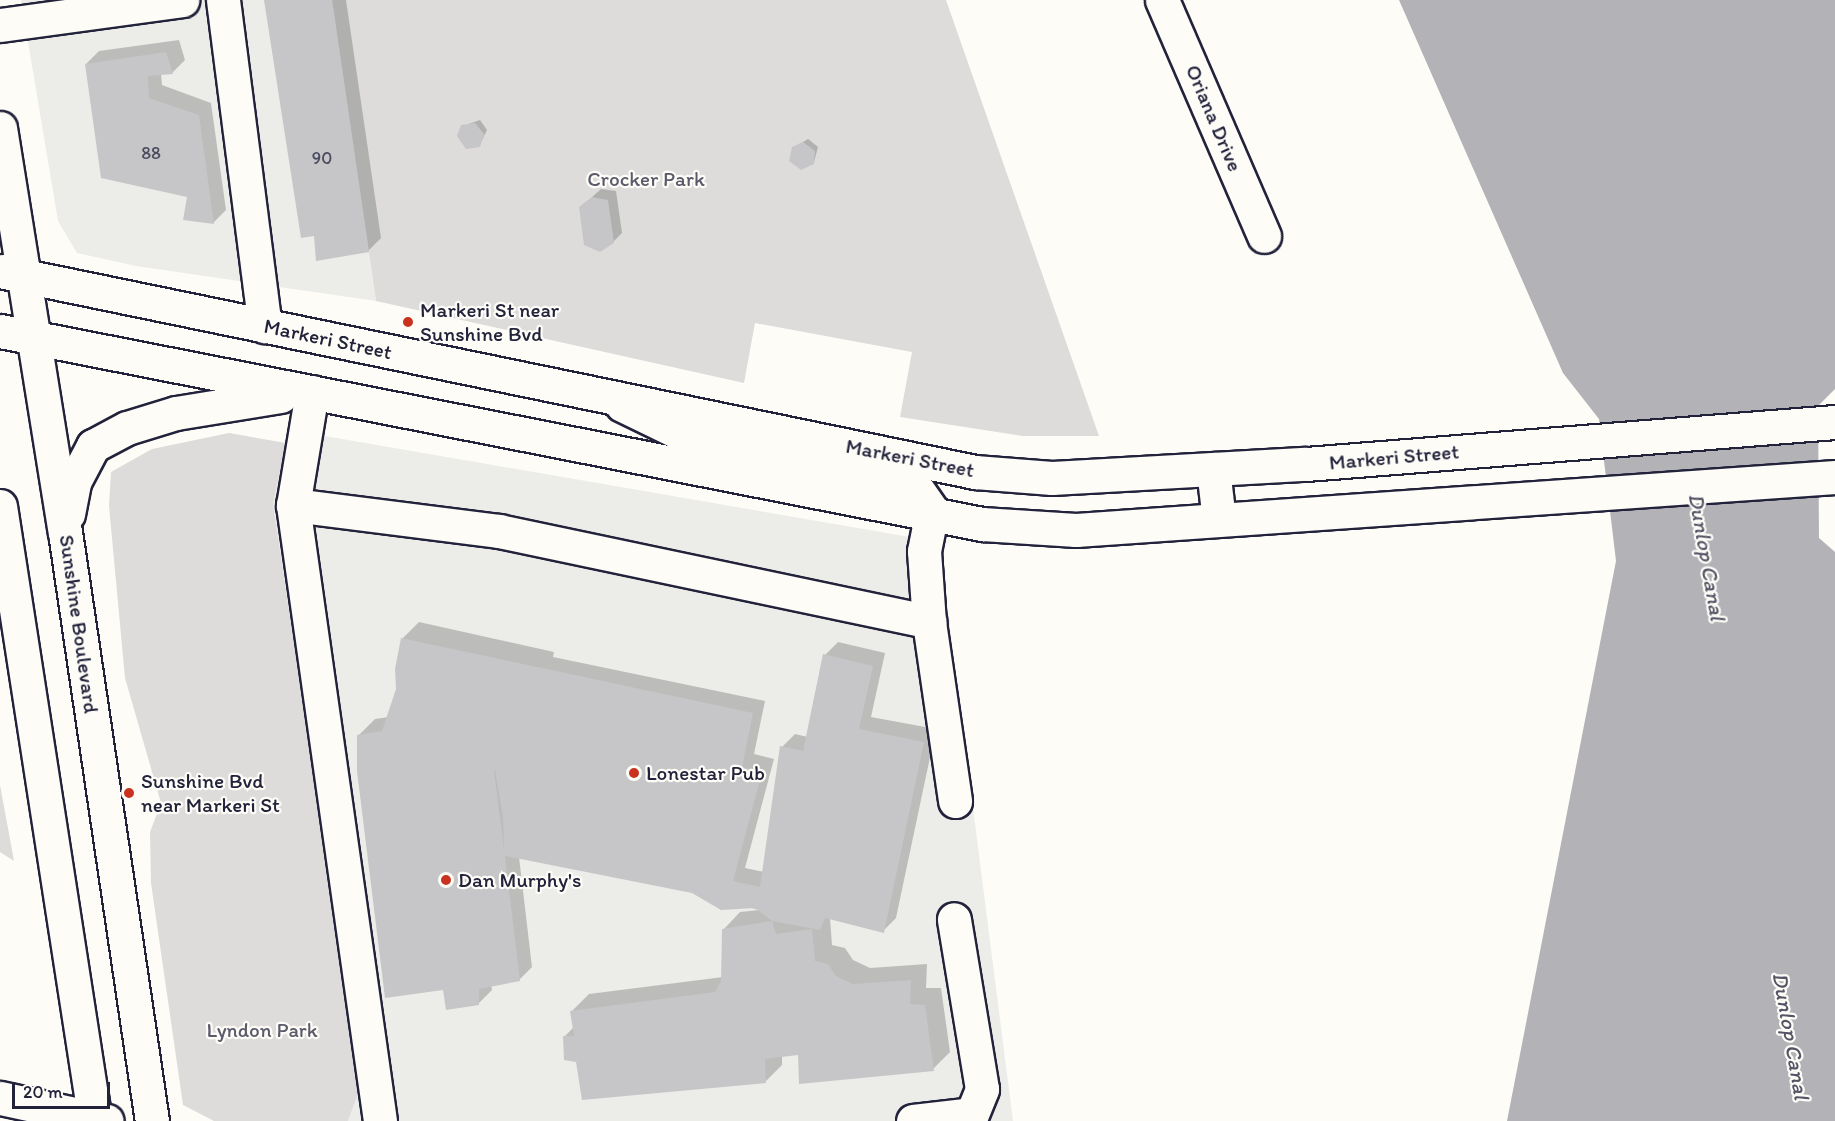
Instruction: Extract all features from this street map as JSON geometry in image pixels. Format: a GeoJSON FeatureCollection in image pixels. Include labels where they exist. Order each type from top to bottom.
{"type":"FeatureCollection","features":[{"type":"Feature","properties":{"kind":"main road"},"geometry":{"type":"LineString","coordinates":[[0,25],[182,0]]}},
{"type":"Feature","properties":{"kind":"main road"},"geometry":{"type":"LineString","coordinates":[[223,0],[265,326]]}},
{"type":"Feature","properties":{"kind":"main road","name":"Oriana Drive"},"geometry":{"type":"LineString","coordinates":[[1162,0],[1264,236]]}},
{"type":"Feature","properties":{"kind":"main road","name":"Sunshine Boulevard"},"geometry":{"type":"LineString","coordinates":[[0,128],[11,274],[32,338],[65,532],[152,1121]]}},
{"type":"Feature","properties":{"kind":"main road","name":"Markeri Street"},"geometry":{"type":"LineString","coordinates":[[11,274],[975,472],[1052,478],[1213,469],[1835,422]]}},
{"type":"Feature","properties":{"kind":"main road"},"geometry":{"type":"LineString","coordinates":[[0,331],[932,511],[982,524],[1076,530],[1835,477]]}},
{"type":"Feature","properties":{"kind":"main road"},"geometry":{"type":"LineString","coordinates":[[312,392],[293,505],[380,1121]]}},
{"type":"Feature","properties":{"kind":"main road"},"geometry":{"type":"LineString","coordinates":[[65,532],[74,482],[93,446],[127,428],[176,413],[216,404],[312,392]]}},
{"type":"Feature","properties":{"kind":"main road"},"geometry":{"type":"LineString","coordinates":[[601,395],[676,431],[910,479],[932,511],[924,551],[929,622],[955,801]]}},
{"type":"Feature","properties":{"kind":"main road"},"geometry":{"type":"LineString","coordinates":[[1213,469],[1219,520]]}},
{"type":"Feature","properties":{"kind":"main road"},"geometry":{"type":"LineString","coordinates":[[293,505],[499,531],[929,622]]}},
{"type":"Feature","properties":{"kind":"main road"},"geometry":{"type":"LineString","coordinates":[[0,506],[99,1120],[0,1098]]}},
{"type":"Feature","properties":{"kind":"main road"},"geometry":{"type":"LineString","coordinates":[[913,1121],[972,1114],[981,1089],[954,919]]}},
{"type":"Feature","properties":{"kind":"shaded area"},"geometry":{"type":"Polygon","coordinates":[[[21,0],[332,0],[376,301],[136,266],[77,253],[58,221],[21,0]]]}},
{"type":"Feature","properties":{"kind":"shaded area"},"geometry":{"type":"Polygon","coordinates":[[[319,435],[939,542],[1013,1121],[348,1121],[361,1086],[273,504],[286,443],[319,435]]]}},
{"type":"Feature","properties":{"kind":"green space","name":"Crocker Park"},"geometry":{"type":"Polygon","coordinates":[[[332,0],[946,0],[1099,436],[1023,436],[900,417],[912,352],[755,323],[744,383],[376,301],[332,0]]]}},
{"type":"Feature","properties":{"kind":"green space","name":"Lyndon Park"},"geometry":{"type":"Polygon","coordinates":[[[229,433],[286,443],[273,504],[361,1086],[348,1121],[214,1121],[183,1105],[151,883],[150,832],[161,803],[125,678],[109,506],[111,472],[152,449],[229,433]]]}},
{"type":"Feature","properties":{"kind":"green space"},"geometry":{"type":"Polygon","coordinates":[[[0,785],[14,861],[0,852],[0,785]]]}},
{"type":"Feature","properties":{"kind":"water","name":"Dunlop Canal"},"geometry":{"type":"Polygon","coordinates":[[[1399,0],[1835,0],[1835,389],[1818,406],[1819,538],[1835,552],[1835,1121],[1507,1121],[1616,561],[1599,419],[1563,373],[1399,0]]]}},
{"type":"Feature","properties":{"kind":"building"},"geometry":{"type":"Polygon","coordinates":[[[264,0],[332,0],[369,252],[316,261],[314,236],[301,238],[264,0]]]}},
{"type":"Feature","properties":{"kind":"building"},"geometry":{"type":"Polygon","coordinates":[[[166,52],[173,74],[148,76],[149,98],[199,115],[214,224],[183,220],[187,197],[101,178],[85,64],[166,52]]]}},
{"type":"Feature","properties":{"kind":"building"},"geometry":{"type":"Polygon","coordinates":[[[475,123],[484,134],[480,147],[466,149],[457,136],[461,125],[475,123]]]}},
{"type":"Feature","properties":{"kind":"building"},"geometry":{"type":"Polygon","coordinates":[[[803,142],[815,151],[814,164],[801,170],[789,161],[792,147],[803,142]]]}},
{"type":"Feature","properties":{"kind":"building"},"geometry":{"type":"Polygon","coordinates":[[[592,197],[608,200],[614,243],[600,252],[584,245],[579,207],[592,197]]]}},
{"type":"Feature","properties":{"kind":"building"},"geometry":{"type":"Polygon","coordinates":[[[401,638],[753,713],[742,767],[762,772],[733,881],[760,887],[780,746],[803,751],[823,654],[873,666],[859,729],[924,742],[884,933],[825,918],[820,930],[772,921],[755,908],[721,910],[692,893],[505,856],[520,981],[479,989],[479,1005],[446,1010],[443,990],[385,998],[357,771],[357,735],[382,731],[396,689],[395,669],[401,638]],[[495,770],[504,849],[503,817],[495,770]]]}},
{"type":"Feature","properties":{"kind":"building"},"geometry":{"type":"Polygon","coordinates":[[[772,921],[776,934],[812,929],[815,961],[828,964],[836,976],[853,984],[911,980],[910,1004],[925,1005],[934,1071],[799,1084],[798,1055],[765,1059],[766,1083],[582,1100],[576,1062],[564,1060],[563,1036],[574,1036],[570,1011],[715,992],[721,981],[722,929],[772,921]]]}},
{"type":"Feature","properties":{"kind":"place","name":"Markeri St near Sunshine Bvd"},"geometry":{"type":"Point","coordinates":[408,322]}},
{"type":"Feature","properties":{"kind":"place","name":"Lonestar Pub"},"geometry":{"type":"Point","coordinates":[634,773]}},
{"type":"Feature","properties":{"kind":"place","name":"Sunshine Bvd near Markeri St"},"geometry":{"type":"Point","coordinates":[129,793]}},
{"type":"Feature","properties":{"kind":"place","name":"Dan Murphy's"},"geometry":{"type":"Point","coordinates":[446,880]}}]}
